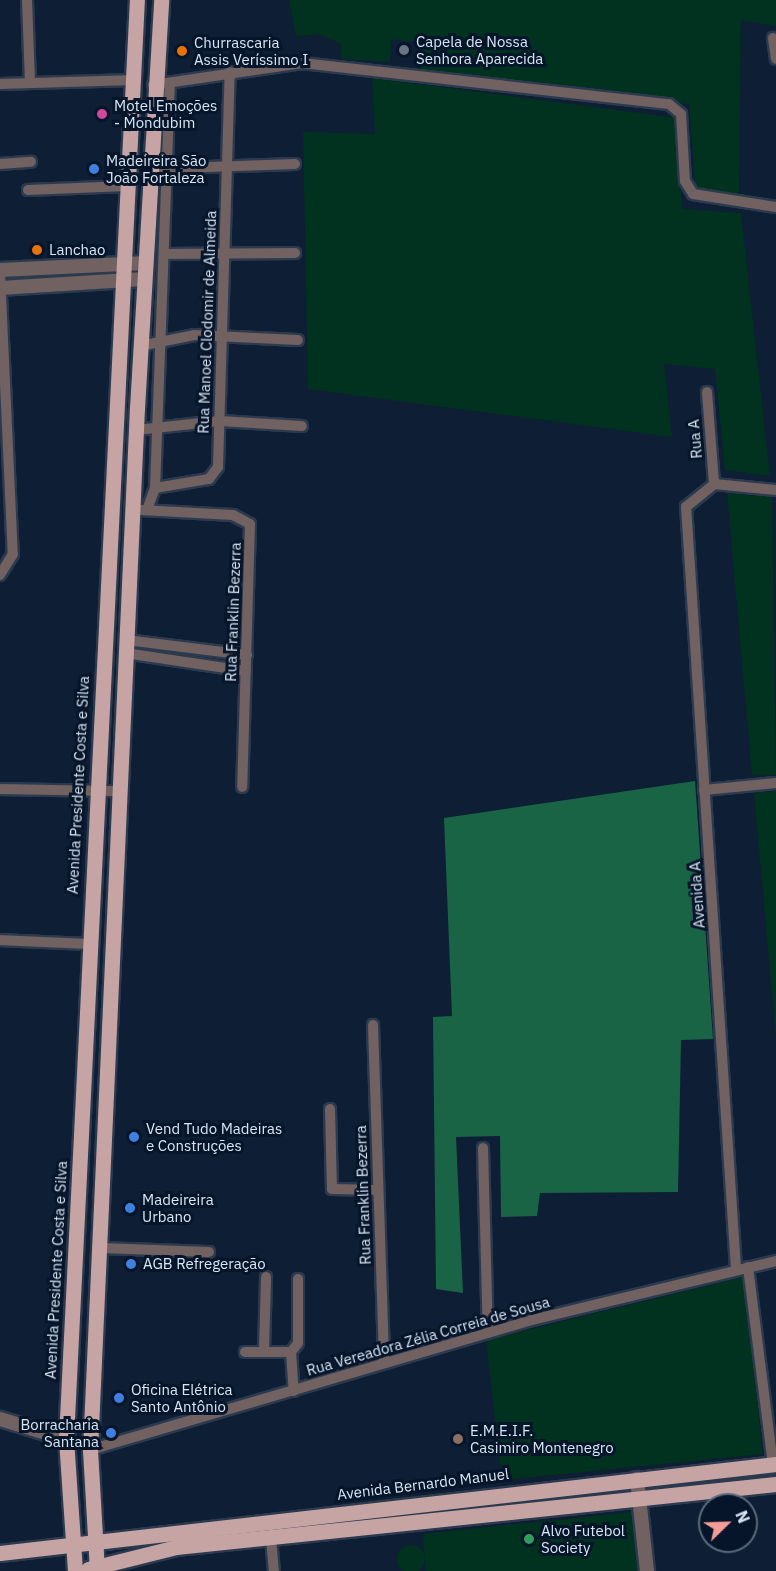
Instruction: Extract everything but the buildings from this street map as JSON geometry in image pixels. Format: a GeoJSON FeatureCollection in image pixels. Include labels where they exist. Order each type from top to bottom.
{"type":"FeatureCollection","features":[{"type":"Feature","properties":{"kind":"main road"},"geometry":{"type":"LineString","coordinates":[[137,7],[161,7],[153,85],[137,408],[139,510],[125,646],[101,1248],[90,1450],[94,1544],[92,1569],[176,1547],[776,1484]]}},
{"type":"Feature","properties":{"kind":"main road","name":"Avenida Presidente Costa e Silva"},"geometry":{"type":"LineString","coordinates":[[75,1571],[66,1439],[113,440],[137,7]]}},
{"type":"Feature","properties":{"kind":"main road"},"geometry":{"type":"LineString","coordinates":[[136,34],[159,36]]}},
{"type":"Feature","properties":{"kind":"main road"},"geometry":{"type":"LineString","coordinates":[[115,404],[121,412],[137,408]]}},
{"type":"Feature","properties":{"kind":"main road"},"geometry":{"type":"LineString","coordinates":[[113,440],[125,435],[136,435]]}},
{"type":"Feature","properties":{"kind":"main road"},"geometry":{"type":"LineString","coordinates":[[83,1063],[108,1064]]}},
{"type":"Feature","properties":{"kind":"main road"},"geometry":{"type":"LineString","coordinates":[[73,1296],[82,1324],[91,1324],[98,1313]]}},
{"type":"Feature","properties":{"kind":"main road"},"geometry":{"type":"LineString","coordinates":[[70,1351],[77,1344],[88,1344],[95,1364]]}},
{"type":"Feature","properties":{"kind":"main road","name":"Avenida Bernardo Manuel"},"geometry":{"type":"LineString","coordinates":[[0,1553],[775,1465]]}},
{"type":"Feature","properties":{"kind":"street"},"geometry":{"type":"LineString","coordinates":[[27,0],[30,83]]}},
{"type":"Feature","properties":{"kind":"street"},"geometry":{"type":"LineString","coordinates":[[774,38],[776,59]]}},
{"type":"Feature","properties":{"kind":"street"},"geometry":{"type":"LineString","coordinates":[[153,85],[295,63],[331,65],[669,104],[681,114],[685,181],[701,198],[776,207]]}},
{"type":"Feature","properties":{"kind":"street","name":"Rua Manoel Clodomir de Almeida"},"geometry":{"type":"LineString","coordinates":[[155,488],[214,476],[219,421],[230,72]]}},
{"type":"Feature","properties":{"kind":"street"},"geometry":{"type":"LineString","coordinates":[[0,84],[134,80]]}},
{"type":"Feature","properties":{"kind":"street"},"geometry":{"type":"LineString","coordinates":[[139,510],[155,488],[171,83]]}},
{"type":"Feature","properties":{"kind":"street"},"geometry":{"type":"LineString","coordinates":[[0,164],[31,162]]}},
{"type":"Feature","properties":{"kind":"street"},"geometry":{"type":"LineString","coordinates":[[150,169],[227,164],[295,164]]}},
{"type":"Feature","properties":{"kind":"street"},"geometry":{"type":"LineString","coordinates":[[28,190],[126,186]]}},
{"type":"Feature","properties":{"kind":"street"},"geometry":{"type":"LineString","coordinates":[[165,254],[225,250],[295,253]]}},
{"type":"Feature","properties":{"kind":"street"},"geometry":{"type":"LineString","coordinates":[[0,575],[13,554],[5,506],[0,272],[145,263]]}},
{"type":"Feature","properties":{"kind":"street"},"geometry":{"type":"LineString","coordinates":[[0,288],[144,279]]}},
{"type":"Feature","properties":{"kind":"street"},"geometry":{"type":"LineString","coordinates":[[140,346],[221,337],[298,340]]}},
{"type":"Feature","properties":{"kind":"street","name":"Rua A"},"geometry":{"type":"LineString","coordinates":[[707,392],[714,484]]}},
{"type":"Feature","properties":{"kind":"street"},"geometry":{"type":"LineString","coordinates":[[136,435],[219,421],[302,426]]}},
{"type":"Feature","properties":{"kind":"street"},"geometry":{"type":"LineString","coordinates":[[714,484],[776,490]]}},
{"type":"Feature","properties":{"kind":"street","name":"Avenida A"},"geometry":{"type":"LineString","coordinates":[[714,484],[692,500],[687,518],[736,1269]]}},
{"type":"Feature","properties":{"kind":"street","name":"Rua Franklin Bezerra"},"geometry":{"type":"LineString","coordinates":[[139,510],[233,515],[250,524],[242,787]]}},
{"type":"Feature","properties":{"kind":"street"},"geometry":{"type":"LineString","coordinates":[[125,646],[247,655]]}},
{"type":"Feature","properties":{"kind":"street"},"geometry":{"type":"LineString","coordinates":[[125,646],[246,671]]}},
{"type":"Feature","properties":{"kind":"street"},"geometry":{"type":"LineString","coordinates":[[704,790],[776,783]]}},
{"type":"Feature","properties":{"kind":"street"},"geometry":{"type":"LineString","coordinates":[[0,789],[120,791]]}},
{"type":"Feature","properties":{"kind":"street"},"geometry":{"type":"LineString","coordinates":[[0,940],[89,944]]}},
{"type":"Feature","properties":{"kind":"street","name":"Rua Franklin Bezerra"},"geometry":{"type":"LineString","coordinates":[[373,1025],[384,1363]]}},
{"type":"Feature","properties":{"kind":"street"},"geometry":{"type":"LineString","coordinates":[[330,1109],[332,1189],[378,1191]]}},
{"type":"Feature","properties":{"kind":"street"},"geometry":{"type":"LineString","coordinates":[[483,1148],[488,1333]]}},
{"type":"Feature","properties":{"kind":"street"},"geometry":{"type":"LineString","coordinates":[[101,1248],[209,1251]]}},
{"type":"Feature","properties":{"kind":"street","name":"Rua Vereadora Zélia Correia de Sousa"},"geometry":{"type":"LineString","coordinates":[[90,1450],[488,1333],[736,1269],[776,1261]]}},
{"type":"Feature","properties":{"kind":"street"},"geometry":{"type":"LineString","coordinates":[[748,1267],[775,1465]]}},
{"type":"Feature","properties":{"kind":"street"},"geometry":{"type":"LineString","coordinates":[[264,1350],[266,1277]]}},
{"type":"Feature","properties":{"kind":"street"},"geometry":{"type":"LineString","coordinates":[[294,1391],[291,1352],[298,1344],[298,1278]]}},
{"type":"Feature","properties":{"kind":"street"},"geometry":{"type":"LineString","coordinates":[[245,1352],[264,1350],[291,1352]]}},
{"type":"Feature","properties":{"kind":"street"},"geometry":{"type":"LineString","coordinates":[[0,1419],[66,1439]]}},
{"type":"Feature","properties":{"kind":"street"},"geometry":{"type":"LineString","coordinates":[[637,1479],[647,1571]]}},
{"type":"Feature","properties":{"kind":"street"},"geometry":{"type":"LineString","coordinates":[[271,1538],[274,1571]]}},
{"type":"Feature","properties":{"kind":"green space"},"geometry":{"type":"Polygon","coordinates":[[[289,0],[776,0],[776,26],[741,20],[739,196],[704,194],[695,183],[689,104],[420,71],[421,43],[391,39],[390,62],[341,59],[342,44],[318,34],[296,36],[289,0]]]}},
{"type":"Feature","properties":{"kind":"green space"},"geometry":{"type":"Polygon","coordinates":[[[372,78],[677,118],[682,209],[741,213],[770,476],[725,470],[715,369],[664,364],[672,437],[308,389],[303,132],[375,134],[372,78]]]}},
{"type":"Feature","properties":{"kind":"green space"},"geometry":{"type":"Polygon","coordinates":[[[727,493],[772,497],[776,775],[752,775],[727,493]]]}},
{"type":"Feature","properties":{"kind":"green space"},"geometry":{"type":"Polygon","coordinates":[[[695,781],[713,1039],[681,1040],[678,1192],[540,1193],[537,1216],[501,1217],[500,1136],[456,1137],[463,1293],[436,1289],[433,1017],[452,1016],[444,818],[695,781]]]}},
{"type":"Feature","properties":{"kind":"green space"},"geometry":{"type":"Polygon","coordinates":[[[776,791],[776,1039],[754,792],[776,791]]]}},
{"type":"Feature","properties":{"kind":"green space"},"geometry":{"type":"Polygon","coordinates":[[[743,1277],[763,1454],[502,1480],[486,1340],[743,1277]]]}},
{"type":"Feature","properties":{"kind":"green space","name":"Alvo Futebol Society"},"geometry":{"type":"Polygon","coordinates":[[[632,1512],[639,1571],[426,1571],[423,1534],[632,1512]]]}},
{"type":"Feature","properties":{"kind":"green space"},"geometry":{"type":"Polygon","coordinates":[[[411,1545],[421,1549],[425,1559],[421,1569],[411,1573],[401,1569],[397,1559],[401,1549],[411,1545]]]}},
{"type":"Feature","properties":{"kind":"place","name":"Capela de Nossa Senhora Aparecida"},"geometry":{"type":"Point","coordinates":[404,50]}},
{"type":"Feature","properties":{"kind":"place","name":"Churrascaria Assis Veríssimo I"},"geometry":{"type":"Point","coordinates":[182,51]}},
{"type":"Feature","properties":{"kind":"place","name":"Motel Emoções - Mondubim"},"geometry":{"type":"Point","coordinates":[102,114]}},
{"type":"Feature","properties":{"kind":"place","name":"Madeireira São João Fortaleza"},"geometry":{"type":"Point","coordinates":[94,169]}},
{"type":"Feature","properties":{"kind":"place","name":"Lanchao"},"geometry":{"type":"Point","coordinates":[37,250]}},
{"type":"Feature","properties":{"kind":"place","name":"Vend Tudo Madeiras e Construções"},"geometry":{"type":"Point","coordinates":[134,1137]}},
{"type":"Feature","properties":{"kind":"place","name":"Madeireira Urbano"},"geometry":{"type":"Point","coordinates":[130,1208]}},
{"type":"Feature","properties":{"kind":"place","name":"AGB Refregeração"},"geometry":{"type":"Point","coordinates":[131,1264]}},
{"type":"Feature","properties":{"kind":"place","name":"Oficina Elétrica Santo Antônio"},"geometry":{"type":"Point","coordinates":[119,1398]}},
{"type":"Feature","properties":{"kind":"place","name":"Borracharia Santana"},"geometry":{"type":"Point","coordinates":[111,1433]}},
{"type":"Feature","properties":{"kind":"place","name":"E.M.E.I.F. Casimiro Montenegro"},"geometry":{"type":"Point","coordinates":[458,1439]}},
{"type":"Feature","properties":{"kind":"place","name":"Alvo Futebol Society"},"geometry":{"type":"Point","coordinates":[529,1539]}}]}
